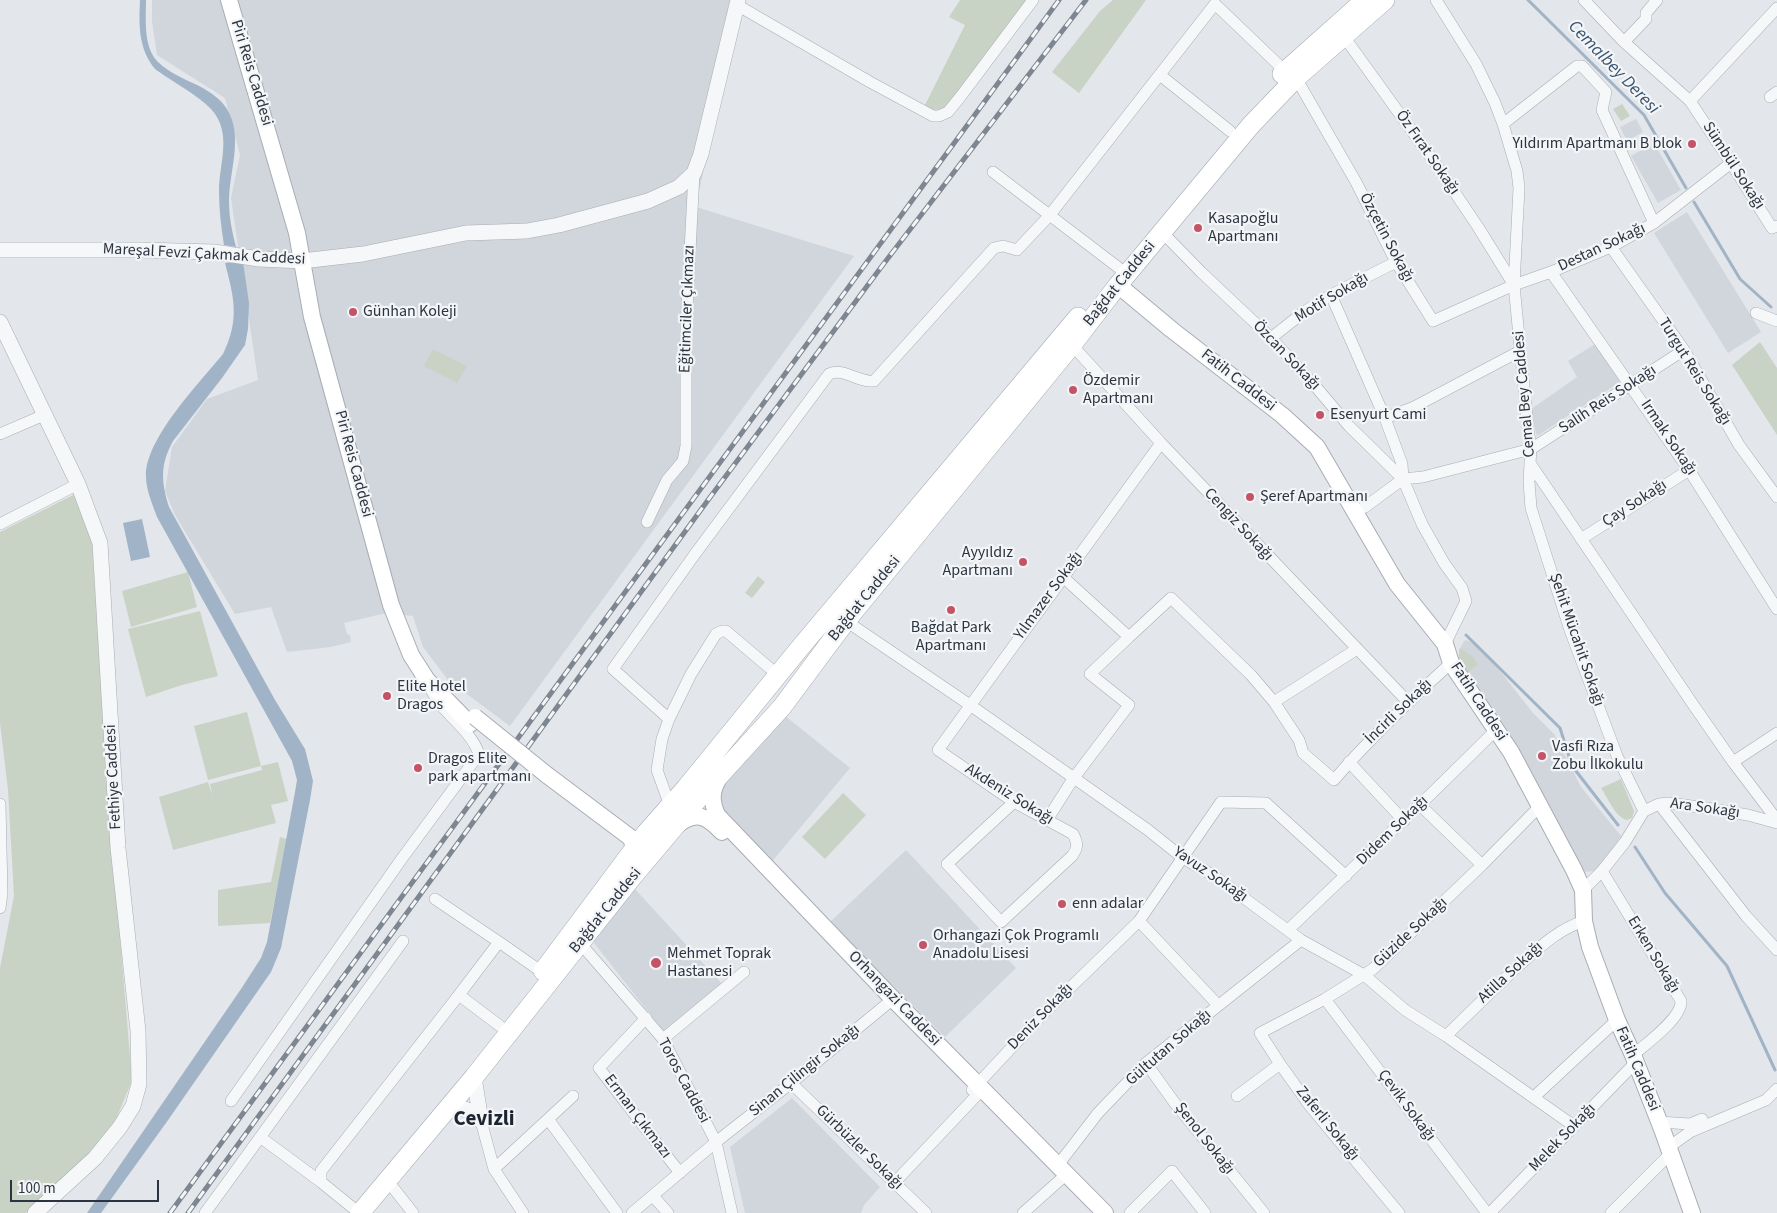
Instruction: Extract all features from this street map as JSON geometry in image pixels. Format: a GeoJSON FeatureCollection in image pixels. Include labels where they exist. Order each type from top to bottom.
{"type":"FeatureCollection","features":[{"type":"Feature","properties":{"kind":"main road","name":"Piri Reis Caddesi"},"geometry":{"type":"LineString","coordinates":[[229,0],[262,107],[305,261],[316,309],[406,623],[418,652],[431,673],[472,720]]}},
{"type":"Feature","properties":{"kind":"main road","name":"Piri Reis Caddesi"},"geometry":{"type":"LineString","coordinates":[[236,0],[284,152],[306,232],[305,261],[312,317],[391,606],[411,656],[427,680],[472,720],[636,849]]}},
{"type":"Feature","properties":{"kind":"main road","name":"Bağdat Caddesi"},"geometry":{"type":"LineString","coordinates":[[1339,31],[1365,0]]}},
{"type":"Feature","properties":{"kind":"main road","name":"Bağdat Caddesi"},"geometry":{"type":"LineString","coordinates":[[354,1211],[670,806],[800,649],[1118,277],[1230,131],[1339,31],[1385,0]]}},
{"type":"Feature","properties":{"kind":"main road","name":"Bağdat Caddesi"},"geometry":{"type":"LineString","coordinates":[[354,1211],[387,1180],[449,1107],[580,943],[636,849],[676,826],[698,799],[782,707],[846,622],[1072,345],[1118,277],[1162,232],[1251,125],[1290,74]]}},
{"type":"Feature","properties":{"kind":"main road","name":"Fatih Caddesi"},"geometry":{"type":"LineString","coordinates":[[1118,277],[1172,330],[1238,380],[1314,443],[1356,511],[1372,543],[1397,584],[1445,644],[1451,663],[1511,752],[1583,890],[1584,922],[1590,948],[1670,1150],[1692,1213]]}},
{"type":"Feature","properties":{"kind":"main road"},"geometry":{"type":"LineString","coordinates":[[800,649],[796,666],[800,670],[806,671],[811,668]]}},
{"type":"Feature","properties":{"kind":"main road"},"geometry":{"type":"LineString","coordinates":[[773,683],[776,689],[782,691],[785,698],[782,707]]}},
{"type":"Feature","properties":{"kind":"main road"},"geometry":{"type":"LineString","coordinates":[[698,799],[695,786],[699,772]]}},
{"type":"Feature","properties":{"kind":"main road","name":"Orhangazi Caddesi"},"geometry":{"type":"LineString","coordinates":[[721,774],[713,788],[712,805],[717,815],[975,1090],[1057,1172],[1105,1213]]}},
{"type":"Feature","properties":{"kind":"main road","name":"Orhangazi Caddesi"},"geometry":{"type":"LineString","coordinates":[[698,799],[710,819],[891,1001]]}},
{"type":"Feature","properties":{"kind":"main road"},"geometry":{"type":"LineString","coordinates":[[676,826],[686,818],[693,816],[710,819]]}},
{"type":"Feature","properties":{"kind":"main road","name":"Orhangazi Caddesi"},"geometry":{"type":"LineString","coordinates":[[1057,1172],[1092,1213]]}},
{"type":"Feature","properties":{"kind":"street"},"geometry":{"type":"LineString","coordinates":[[694,173],[737,2],[870,82],[934,116],[948,112],[962,96],[1033,0]]}},
{"type":"Feature","properties":{"kind":"street","name":"Cemal Bey Caddesi"},"geometry":{"type":"LineString","coordinates":[[1436,0],[1476,64],[1495,103],[1517,171],[1519,188],[1514,286],[1531,449],[1530,463],[1642,631],[1777,822]]}},
{"type":"Feature","properties":{"kind":"street","name":"Sümbül Sokağı"},"geometry":{"type":"LineString","coordinates":[[1584,0],[1624,42],[1690,101],[1772,228],[1777,226]]}},
{"type":"Feature","properties":{"kind":"street"},"geometry":{"type":"LineString","coordinates":[[1624,42],[1646,19],[1646,13],[1657,0]]}},
{"type":"Feature","properties":{"kind":"street","name":"Özçetin Sokağı"},"geometry":{"type":"LineString","coordinates":[[1160,75],[1215,4],[1290,74],[1356,182],[1396,262],[1433,321],[1514,286]]}},
{"type":"Feature","properties":{"kind":"street"},"geometry":{"type":"LineString","coordinates":[[1690,101],[1777,8]]}},
{"type":"Feature","properties":{"kind":"street","name":"Öz Fırat Sokağı"},"geometry":{"type":"LineString","coordinates":[[1339,31],[1435,163],[1478,227],[1514,286]]}},
{"type":"Feature","properties":{"kind":"street"},"geometry":{"type":"LineString","coordinates":[[1503,124],[1577,66],[1582,66],[1606,92],[1602,110],[1654,223]]}},
{"type":"Feature","properties":{"kind":"street"},"geometry":{"type":"LineString","coordinates":[[669,719],[613,668],[829,374],[835,371],[864,381],[874,381],[994,248],[1003,246],[1017,250],[1049,216],[1160,75],[1230,131]]}},
{"type":"Feature","properties":{"kind":"street","name":"Destan Sokağı"},"geometry":{"type":"LineString","coordinates":[[1514,286],[1611,247],[1654,223],[1731,162]]}},
{"type":"Feature","properties":{"kind":"street"},"geometry":{"type":"LineString","coordinates":[[992,172],[1049,216],[1118,277]]}},
{"type":"Feature","properties":{"kind":"street","name":"Mareşal Fevzi Çakmak Caddesi"},"geometry":{"type":"LineString","coordinates":[[0,250],[214,252],[243,257],[305,261],[363,254],[466,233],[527,231],[559,225],[648,202],[679,186],[694,173]]}},
{"type":"Feature","properties":{"kind":"street","name":"Eğitimciler Çıkmazı"},"geometry":{"type":"LineString","coordinates":[[647,522],[667,480],[683,461],[686,446],[686,329],[694,173]]}},
{"type":"Feature","properties":{"kind":"street","name":"Özcan Sokağı"},"geometry":{"type":"LineString","coordinates":[[1162,232],[1271,338],[1349,426],[1403,480],[1422,524],[1444,563],[1462,588],[1466,601],[1445,644]]}},
{"type":"Feature","properties":{"kind":"street","name":"Turgut Reis Sokağı"},"geometry":{"type":"LineString","coordinates":[[1611,247],[1684,350],[1738,445],[1777,497]]}},
{"type":"Feature","properties":{"kind":"street","name":"Motif Sokağı"},"geometry":{"type":"LineString","coordinates":[[1271,338],[1304,312],[1331,295],[1396,262]]}},
{"type":"Feature","properties":{"kind":"street","name":"Irmak Sokağı"},"geometry":{"type":"LineString","coordinates":[[1551,272],[1689,470],[1777,609]]}},
{"type":"Feature","properties":{"kind":"street"},"geometry":{"type":"LineString","coordinates":[[1331,295],[1386,418],[1402,464],[1403,480],[1365,508],[1356,511]]}},
{"type":"Feature","properties":{"kind":"street"},"geometry":{"type":"LineString","coordinates":[[1756,314],[1777,321]]}},
{"type":"Feature","properties":{"kind":"street","name":"Fethiye Caddesi"},"geometry":{"type":"LineString","coordinates":[[0,322],[78,484],[100,543],[118,848],[138,1031],[139,1084],[133,1106],[120,1127],[94,1158],[35,1213]]}},
{"type":"Feature","properties":{"kind":"street","name":"Cengiz Sokağı"},"geometry":{"type":"LineString","coordinates":[[1072,345],[1161,443],[1408,702]]}},
{"type":"Feature","properties":{"kind":"street"},"geometry":{"type":"LineString","coordinates":[[1386,418],[1412,408],[1520,350]]}},
{"type":"Feature","properties":{"kind":"street","name":"Salih Reis Sokağı"},"geometry":{"type":"LineString","coordinates":[[1403,480],[1423,477],[1531,449],[1684,350]]}},
{"type":"Feature","properties":{"kind":"street"},"geometry":{"type":"LineString","coordinates":[[0,434],[44,415]]}},
{"type":"Feature","properties":{"kind":"street","name":"Yılmazer Sokağı"},"geometry":{"type":"LineString","coordinates":[[938,750],[1161,443]]}},
{"type":"Feature","properties":{"kind":"street"},"geometry":{"type":"LineString","coordinates":[[1379,456],[1395,445]]}},
{"type":"Feature","properties":{"kind":"street","name":"Şehit Mücahit Sokağı"},"geometry":{"type":"LineString","coordinates":[[1530,463],[1531,508],[1570,630],[1617,756],[1644,811]]}},
{"type":"Feature","properties":{"kind":"street","name":"Çay Sokağı"},"geometry":{"type":"LineString","coordinates":[[1581,539],[1689,470]]}},
{"type":"Feature","properties":{"kind":"street"},"geometry":{"type":"LineString","coordinates":[[0,524],[78,484]]}},
{"type":"Feature","properties":{"kind":"street"},"geometry":{"type":"LineString","coordinates":[[1063,577],[1129,637]]}},
{"type":"Feature","properties":{"kind":"street"},"geometry":{"type":"LineString","coordinates":[[1046,820],[1129,705],[1090,674],[1171,598],[1251,675],[1274,702],[1357,650]]}},
{"type":"Feature","properties":{"kind":"street","name":"Yavuz Sokağı"},"geometry":{"type":"LineString","coordinates":[[846,622],[970,705],[1148,830],[1182,858],[1214,876],[1301,940],[1364,975],[1405,1010],[1446,1036],[1574,1126]]}},
{"type":"Feature","properties":{"kind":"street"},"geometry":{"type":"LineString","coordinates":[[670,806],[657,770],[662,739],[669,719],[692,674],[716,634],[722,630],[726,631],[773,683]]}},
{"type":"Feature","properties":{"kind":"street","name":"İncirli Sokağı"},"geometry":{"type":"LineString","coordinates":[[1274,702],[1299,740],[1303,753],[1334,780],[1349,762],[1408,702],[1451,663]]}},
{"type":"Feature","properties":{"kind":"street"},"geometry":{"type":"LineString","coordinates":[[231,1102],[479,754],[476,744],[436,700],[427,680]]}},
{"type":"Feature","properties":{"kind":"street","name":"Didem Sokağı"},"geometry":{"type":"LineString","coordinates":[[1288,930],[1404,821],[1496,730]]}},
{"type":"Feature","properties":{"kind":"street"},"geometry":{"type":"LineString","coordinates":[[1733,762],[1777,733]]}},
{"type":"Feature","properties":{"kind":"street","name":"Akdeniz Sokağı"},"geometry":{"type":"LineString","coordinates":[[938,750],[1014,802],[1073,834],[1077,842],[1076,850],[1072,856],[1001,922],[947,864],[1014,802]]}},
{"type":"Feature","properties":{"kind":"street"},"geometry":{"type":"LineString","coordinates":[[1349,762],[1404,821]]}},
{"type":"Feature","properties":{"kind":"street","name":"Deniz Sokağı"},"geometry":{"type":"LineString","coordinates":[[895,1182],[1042,1015],[1139,921],[1221,802],[1266,803],[1346,876]]}},
{"type":"Feature","properties":{"kind":"street","name":"Ara Sokağı"},"geometry":{"type":"LineString","coordinates":[[1644,811],[1659,804],[1669,803],[1748,815],[1777,822]]}},
{"type":"Feature","properties":{"kind":"street"},"geometry":{"type":"LineString","coordinates":[[0,804],[2,894],[0,908]]}},
{"type":"Feature","properties":{"kind":"street"},"geometry":{"type":"LineString","coordinates":[[1659,804],[1746,916],[1777,950]]}},
{"type":"Feature","properties":{"kind":"street"},"geometry":{"type":"LineString","coordinates":[[1420,805],[1482,865]]}},
{"type":"Feature","properties":{"kind":"street","name":"Güzide Sokağı"},"geometry":{"type":"LineString","coordinates":[[1260,1033],[1325,999],[1373,969],[1482,865],[1540,806]]}},
{"type":"Feature","properties":{"kind":"street"},"geometry":{"type":"LineString","coordinates":[[1583,890],[1602,871],[1626,841],[1644,811]]}},
{"type":"Feature","properties":{"kind":"street","name":"Erken Sokağı"},"geometry":{"type":"LineString","coordinates":[[1602,871],[1681,1001],[1680,1010],[1634,1058]]}},
{"type":"Feature","properties":{"kind":"street"},"geometry":{"type":"LineString","coordinates":[[435,899],[542,972]]}},
{"type":"Feature","properties":{"kind":"street"},"geometry":{"type":"LineString","coordinates":[[1139,921],[1218,1005]]}},
{"type":"Feature","properties":{"kind":"street","name":"Atilla Sokağı"},"geometry":{"type":"LineString","coordinates":[[1446,1036],[1496,986],[1549,938],[1575,924],[1584,922]]}},
{"type":"Feature","properties":{"kind":"street","name":"Gültutan Sokağı"},"geometry":{"type":"LineString","coordinates":[[1023,1213],[1057,1172],[1098,1113],[1146,1063],[1301,940]]}},
{"type":"Feature","properties":{"kind":"street"},"geometry":{"type":"LineString","coordinates":[[205,1213],[403,942]]}},
{"type":"Feature","properties":{"kind":"street"},"geometry":{"type":"LineString","coordinates":[[321,1182],[321,1171],[328,1161],[460,995],[499,942]]}},
{"type":"Feature","properties":{"kind":"street","name":"Toros Caddesi"},"geometry":{"type":"LineString","coordinates":[[580,943],[663,1039],[716,1142],[732,1213]]}},
{"type":"Feature","properties":{"kind":"street"},"geometry":{"type":"LineString","coordinates":[[663,1039],[744,972]]}},
{"type":"Feature","properties":{"kind":"street"},"geometry":{"type":"LineString","coordinates":[[460,995],[500,1026]]}},
{"type":"Feature","properties":{"kind":"street","name":"Çevik Sokağı"},"geometry":{"type":"LineString","coordinates":[[1325,999],[1489,1213]]}},
{"type":"Feature","properties":{"kind":"street","name":"Sinan Çilingir Sokağı"},"geometry":{"type":"LineString","coordinates":[[632,1213],[716,1142],[891,1001]]}},
{"type":"Feature","properties":{"kind":"street","name":"Erman Çıkmazı"},"geometry":{"type":"LineString","coordinates":[[646,1018],[599,1068],[680,1173]]}},
{"type":"Feature","properties":{"kind":"street"},"geometry":{"type":"LineString","coordinates":[[1534,1097],[1617,1020]]}},
{"type":"Feature","properties":{"kind":"street","name":"Zaferli Sokağı"},"geometry":{"type":"LineString","coordinates":[[1260,1033],[1310,1106],[1399,1213]]}},
{"type":"Feature","properties":{"kind":"street","name":"Melek Sokağı"},"geometry":{"type":"LineString","coordinates":[[1489,1213],[1574,1126],[1634,1058]]}},
{"type":"Feature","properties":{"kind":"street","name":"Şenol Sokağı"},"geometry":{"type":"LineString","coordinates":[[1146,1063],[1174,1102],[1264,1213]]}},
{"type":"Feature","properties":{"kind":"street"},"geometry":{"type":"LineString","coordinates":[[1237,1096],[1280,1064]]}},
{"type":"Feature","properties":{"kind":"street"},"geometry":{"type":"LineString","coordinates":[[474,1077],[480,1121],[494,1169],[523,1213]]}},
{"type":"Feature","properties":{"kind":"street","name":"Gürbüzler Sokağı"},"geometry":{"type":"LineString","coordinates":[[791,1083],[926,1213]]}},
{"type":"Feature","properties":{"kind":"street"},"geometry":{"type":"LineString","coordinates":[[1659,1122],[1690,1124],[1764,1092],[1776,1090]]}},
{"type":"Feature","properties":{"kind":"street"},"geometry":{"type":"LineString","coordinates":[[1611,1213],[1670,1150],[1690,1132],[1766,1100],[1776,1090]]}},
{"type":"Feature","properties":{"kind":"street"},"geometry":{"type":"LineString","coordinates":[[494,1169],[573,1096]]}},
{"type":"Feature","properties":{"kind":"street"},"geometry":{"type":"LineString","coordinates":[[449,1107],[462,1107],[470,1111],[480,1121]]}},
{"type":"Feature","properties":{"kind":"street"},"geometry":{"type":"LineString","coordinates":[[548,1119],[617,1213]]}},
{"type":"Feature","properties":{"kind":"street"},"geometry":{"type":"LineString","coordinates":[[260,1137],[321,1182],[354,1211]]}},
{"type":"Feature","properties":{"kind":"street"},"geometry":{"type":"LineString","coordinates":[[1130,1213],[1172,1171],[1205,1213]]}},
{"type":"Feature","properties":{"kind":"street"},"geometry":{"type":"LineString","coordinates":[[387,1180],[413,1213]]}},
{"type":"Feature","properties":{"kind":"street"},"geometry":{"type":"LineString","coordinates":[[653,1196],[668,1213]]}},
{"type":"Feature","properties":{"kind":"shaded area"},"geometry":{"type":"Polygon","coordinates":[[[152,0],[738,0],[696,207],[854,256],[510,726],[448,680],[423,647],[413,616],[386,613],[344,623],[351,642],[331,647],[287,652],[271,607],[235,614],[175,515],[165,491],[172,447],[207,399],[258,380],[231,198],[240,155],[225,98],[157,55],[152,21],[152,0]]]}},
{"type":"Feature","properties":{"kind":"shaded area"},"geometry":{"type":"Polygon","coordinates":[[[1636,119],[1643,132],[1627,141],[1620,127],[1636,119]]]}},
{"type":"Feature","properties":{"kind":"shaded area"},"geometry":{"type":"Polygon","coordinates":[[[1654,143],[1681,190],[1658,203],[1631,156],[1654,143]]]}},
{"type":"Feature","properties":{"kind":"shaded area"},"geometry":{"type":"Polygon","coordinates":[[[1687,212],[1761,332],[1728,353],[1654,233],[1687,212]]]}},
{"type":"Feature","properties":{"kind":"shaded area"},"geometry":{"type":"Polygon","coordinates":[[[1597,343],[1620,382],[1537,436],[1530,410],[1577,377],[1568,361],[1597,343]]]}},
{"type":"Feature","properties":{"kind":"shaded area","name":"Vasfi Rıza Zobu İlkokulu"},"geometry":{"type":"Polygon","coordinates":[[[1465,640],[1474,643],[1489,657],[1533,713],[1554,734],[1581,787],[1621,836],[1609,857],[1596,871],[1583,872],[1466,674],[1459,655],[1459,650],[1465,640]]]}},
{"type":"Feature","properties":{"kind":"shaded area"},"geometry":{"type":"Polygon","coordinates":[[[784,715],[850,768],[770,864],[719,814],[717,799],[725,783],[784,715]]]}},
{"type":"Feature","properties":{"kind":"shaded area","name":"Orhangazi Çok Programlı Anadolu Lisesi"},"geometry":{"type":"Polygon","coordinates":[[[906,850],[1016,968],[945,1037],[829,923],[906,850]]]}},
{"type":"Feature","properties":{"kind":"shaded area","name":"Mehmet Toprak Hastanesi"},"geometry":{"type":"Polygon","coordinates":[[[634,888],[725,987],[668,1037],[591,939],[634,888]]]}},
{"type":"Feature","properties":{"kind":"shaded area"},"geometry":{"type":"Polygon","coordinates":[[[792,1098],[880,1187],[864,1205],[861,1213],[745,1213],[730,1147],[792,1098]]]}},
{"type":"Feature","properties":{"kind":"green space"},"geometry":{"type":"Polygon","coordinates":[[[960,0],[1029,0],[949,105],[934,110],[925,105],[965,25],[949,17],[960,0]]]}},
{"type":"Feature","properties":{"kind":"green space"},"geometry":{"type":"Polygon","coordinates":[[[1113,0],[1146,0],[1079,93],[1052,72],[1100,11],[1113,0]]]}},
{"type":"Feature","properties":{"kind":"green space"},"geometry":{"type":"Polygon","coordinates":[[[1622,104],[1630,116],[1621,121],[1613,109],[1622,104]]]}},
{"type":"Feature","properties":{"kind":"green space"},"geometry":{"type":"Polygon","coordinates":[[[1760,342],[1777,368],[1777,435],[1732,365],[1760,342]]]}},
{"type":"Feature","properties":{"kind":"green space"},"geometry":{"type":"Polygon","coordinates":[[[433,349],[467,366],[457,383],[424,366],[433,349]]]}},
{"type":"Feature","properties":{"kind":"green space"},"geometry":{"type":"Polygon","coordinates":[[[75,494],[92,541],[107,780],[132,1081],[113,1126],[95,1149],[26,1213],[0,1213],[0,968],[14,896],[8,790],[0,723],[0,532],[75,494]]]}},
{"type":"Feature","properties":{"kind":"green space"},"geometry":{"type":"Polygon","coordinates":[[[188,572],[197,607],[131,627],[122,591],[188,572]]]}},
{"type":"Feature","properties":{"kind":"green space"},"geometry":{"type":"Polygon","coordinates":[[[758,576],[765,582],[752,598],[745,593],[758,576]]]}},
{"type":"Feature","properties":{"kind":"green space"},"geometry":{"type":"Polygon","coordinates":[[[200,611],[218,676],[146,697],[128,629],[200,611]]]}},
{"type":"Feature","properties":{"kind":"green space"},"geometry":{"type":"Polygon","coordinates":[[[1460,648],[1473,657],[1478,664],[1466,674],[1459,658],[1460,648]]]}},
{"type":"Feature","properties":{"kind":"green space"},"geometry":{"type":"Polygon","coordinates":[[[247,712],[261,766],[208,780],[194,726],[247,712]]]}},
{"type":"Feature","properties":{"kind":"green space"},"geometry":{"type":"Polygon","coordinates":[[[278,762],[288,801],[271,805],[276,823],[173,850],[159,797],[208,782],[212,795],[210,784],[262,770],[261,766],[278,762]]]}},
{"type":"Feature","properties":{"kind":"green space"},"geometry":{"type":"Polygon","coordinates":[[[1621,779],[1634,811],[1632,818],[1627,820],[1615,811],[1601,788],[1621,779]]]}},
{"type":"Feature","properties":{"kind":"green space"},"geometry":{"type":"Polygon","coordinates":[[[843,793],[866,815],[825,859],[802,837],[843,793]]]}},
{"type":"Feature","properties":{"kind":"green space"},"geometry":{"type":"Polygon","coordinates":[[[280,837],[287,839],[270,923],[218,926],[218,890],[271,882],[280,837]]]}},
{"type":"Feature","properties":{"kind":"water"},"geometry":{"type":"Polygon","coordinates":[[[140,0],[146,0],[146,32],[153,56],[167,70],[215,96],[225,105],[232,120],[235,143],[229,208],[236,247],[224,245],[221,225],[219,191],[223,148],[222,128],[218,118],[206,104],[155,69],[149,61],[141,36],[140,0]]]}},
{"type":"Feature","properties":{"kind":"water"},"geometry":{"type":"Polygon","coordinates":[[[243,262],[249,303],[245,345],[173,441],[164,466],[163,481],[169,507],[275,700],[305,749],[313,781],[310,800],[281,948],[271,972],[101,1213],[87,1213],[261,958],[267,942],[297,780],[292,761],[157,517],[146,481],[148,461],[154,445],[188,395],[223,354],[232,330],[234,308],[225,263],[243,262]]]}},
{"type":"Feature","properties":{"kind":"water"},"geometry":{"type":"Polygon","coordinates":[[[142,519],[150,557],[131,561],[123,523],[142,519]]]}},
{"type":"Feature","properties":{"kind":"waterway","name":"Cemalbey Deresi"},"geometry":{"type":"LineString","coordinates":[[1528,0],[1644,115],[1686,188]]}},
{"type":"Feature","properties":{"kind":"waterway","name":"Cemalbey Deresi"},"geometry":{"type":"LineString","coordinates":[[1694,202],[1740,279],[1771,307]]}},
{"type":"Feature","properties":{"kind":"waterway"},"geometry":{"type":"LineString","coordinates":[[1466,635],[1560,728],[1572,766],[1618,825]]}},
{"type":"Feature","properties":{"kind":"waterway"},"geometry":{"type":"LineString","coordinates":[[1635,847],[1665,893],[1727,966],[1775,1070]]}},
{"type":"Feature","properties":{"kind":"railway"},"geometry":{"type":"LineString","coordinates":[[170,1213],[1059,0]]}},
{"type":"Feature","properties":{"kind":"railway"},"geometry":{"type":"LineString","coordinates":[[188,1213],[711,496],[882,266],[1086,0]]}},
{"type":"Feature","properties":{"kind":"place","name":"Yıldırım Apartmanı B blok"},"geometry":{"type":"Point","coordinates":[1692,144]}},
{"type":"Feature","properties":{"kind":"place","name":"Kasapoğlu Apartmanı"},"geometry":{"type":"Point","coordinates":[1198,228]}},
{"type":"Feature","properties":{"kind":"place","name":"Günhan Koleji"},"geometry":{"type":"Point","coordinates":[353,312]}},
{"type":"Feature","properties":{"kind":"place","name":"Özdemir Apartmanı"},"geometry":{"type":"Point","coordinates":[1073,390]}},
{"type":"Feature","properties":{"kind":"place","name":"Esenyurt Cami"},"geometry":{"type":"Point","coordinates":[1320,415]}},
{"type":"Feature","properties":{"kind":"place","name":"Şeref Apartmanı"},"geometry":{"type":"Point","coordinates":[1250,497]}},
{"type":"Feature","properties":{"kind":"place","name":"Ayyıldız Apartmanı"},"geometry":{"type":"Point","coordinates":[1023,562]}},
{"type":"Feature","properties":{"kind":"place","name":"Bağdat Park Apartmanı"},"geometry":{"type":"Point","coordinates":[951,610]}},
{"type":"Feature","properties":{"kind":"place","name":"Elite Hotel Dragos"},"geometry":{"type":"Point","coordinates":[387,696]}},
{"type":"Feature","properties":{"kind":"place","name":"Vasfi Rıza Zobu İlkokulu"},"geometry":{"type":"Point","coordinates":[1542,756]}},
{"type":"Feature","properties":{"kind":"place","name":"Dragos Elite park apartmanı"},"geometry":{"type":"Point","coordinates":[418,768]}},
{"type":"Feature","properties":{"kind":"place","name":"enn adalar"},"geometry":{"type":"Point","coordinates":[1062,904]}},
{"type":"Feature","properties":{"kind":"place","name":"Orhangazi Çok Programlı Anadolu Lisesi"},"geometry":{"type":"Point","coordinates":[923,945]}},
{"type":"Feature","properties":{"kind":"place","name":"Mehmet Toprak Hastanesi"},"geometry":{"type":"Point","coordinates":[656,963]}},
{"type":"Feature","properties":{"kind":"district","name":"Cevizli"},"geometry":{"type":"Point","coordinates":[484,1120]}}]}
